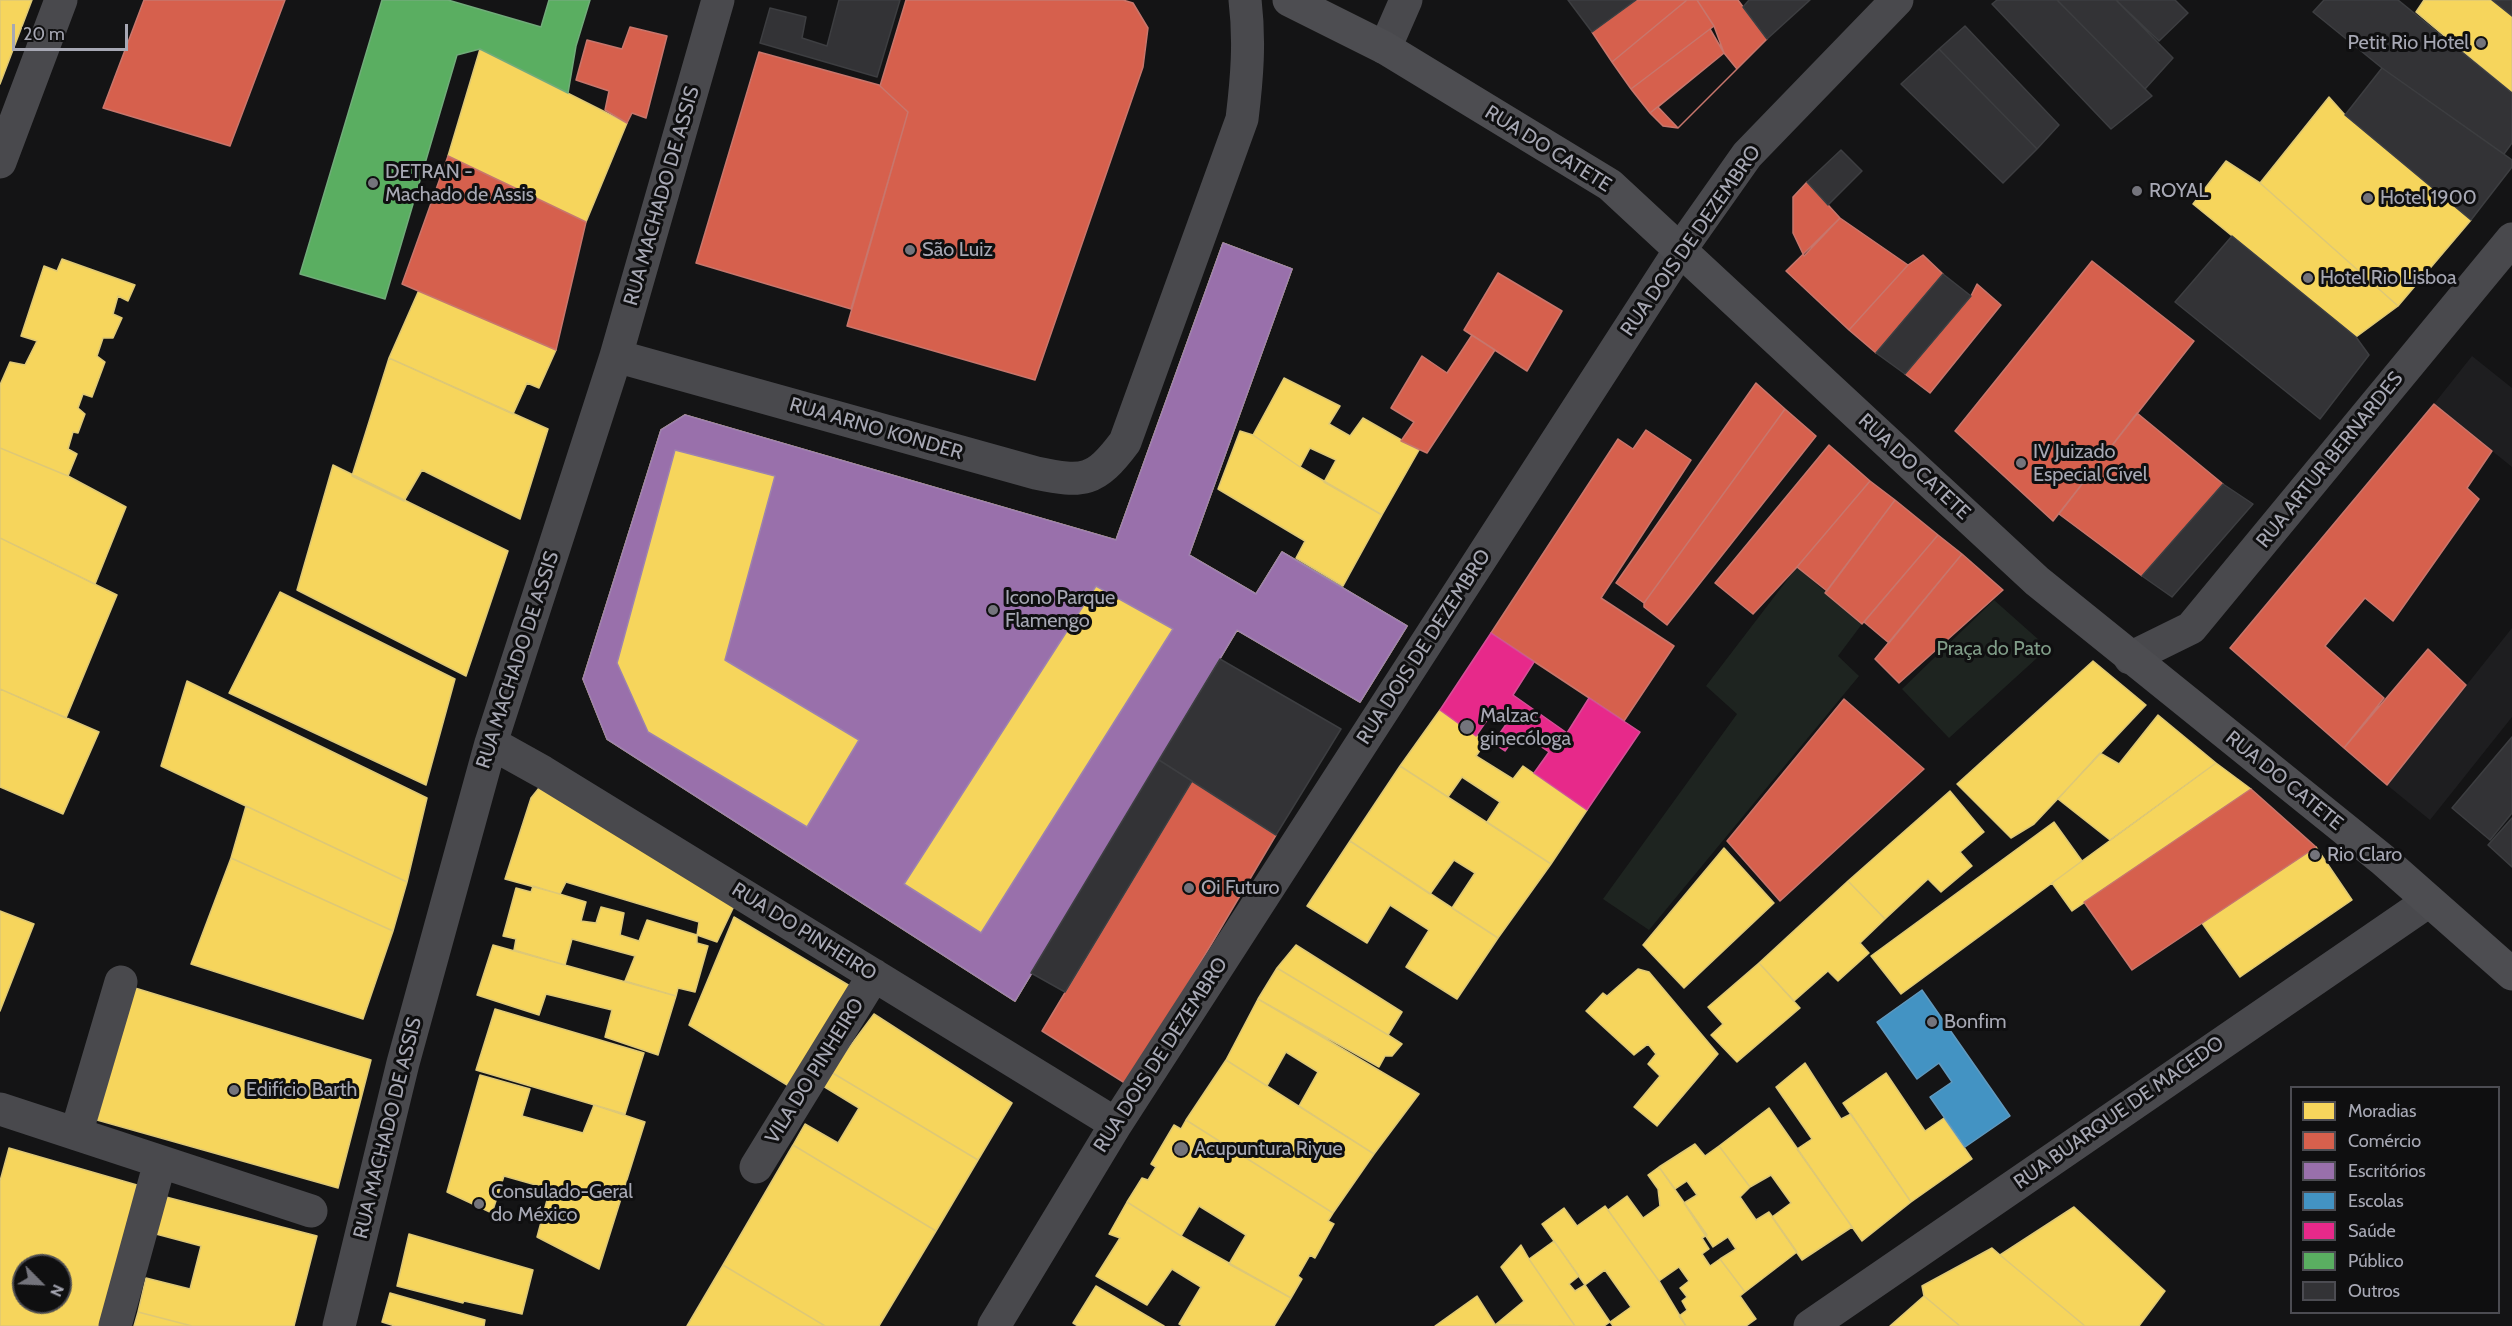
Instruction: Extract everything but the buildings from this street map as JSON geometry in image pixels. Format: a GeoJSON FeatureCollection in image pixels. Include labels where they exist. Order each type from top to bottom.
{"type":"FeatureCollection","features":[{"type":"Feature","properties":{"kind":"main road","name":"RUA DO CATETE"},"geometry":{"type":"LineString","coordinates":[[1289,0],[1385,48],[1610,185],[2037,581],[2382,860],[2512,974]]}},
{"type":"Feature","properties":{"kind":"street"},"geometry":{"type":"LineString","coordinates":[[0,162],[61,0]]}},
{"type":"Feature","properties":{"kind":"street","name":"RUA MACHADO DE ASSIS"},"geometry":{"type":"LineString","coordinates":[[339,1326],[403,1063],[491,742],[616,356],[718,0]]}},
{"type":"Feature","properties":{"kind":"street","name":"RUA ARNO KONDER"},"geometry":{"type":"LineString","coordinates":[[616,356],[1036,473],[1071,481],[1096,474],[1111,461],[1125,442],[1242,119],[1248,70],[1249,27],[1245,0]]}},
{"type":"Feature","properties":{"kind":"street"},"geometry":{"type":"LineString","coordinates":[[1385,48],[1406,0]]}},
{"type":"Feature","properties":{"kind":"street","name":"RUA DOIS DE DEZEMBRO"},"geometry":{"type":"LineString","coordinates":[[994,1326],[1116,1124],[1680,250],[1747,154],[1897,0]]}},
{"type":"Feature","properties":{"kind":"street","name":"RUA ARTUR BERNARDES"},"geometry":{"type":"LineString","coordinates":[[2130,658],[2191,628],[2512,239]]}},
{"type":"Feature","properties":{"kind":"street","name":"RUA DO PINHEIRO"},"geometry":{"type":"LineString","coordinates":[[491,742],[1116,1124]]}},
{"type":"Feature","properties":{"kind":"street","name":"RUA BUARQUE DE MACEDO"},"geometry":{"type":"LineString","coordinates":[[1810,1326],[2429,901]]}},
{"type":"Feature","properties":{"kind":"street","name":"VILA DO PINHEIRO"},"geometry":{"type":"LineString","coordinates":[[756,1167],[874,975]]}},
{"type":"Feature","properties":{"kind":"street"},"geometry":{"type":"LineString","coordinates":[[76,1134],[121,982]]}},
{"type":"Feature","properties":{"kind":"street"},"geometry":{"type":"LineString","coordinates":[[1,1115],[76,1134],[311,1211]]}},
{"type":"Feature","properties":{"kind":"street"},"geometry":{"type":"LineString","coordinates":[[115,1326],[160,1162]]}},
{"type":"Feature","properties":{"kind":"shaded area"},"geometry":{"type":"Polygon","coordinates":[[[2472,356],[2512,388],[2512,467],[2434,404],[2472,356]]]}},
{"type":"Feature","properties":{"kind":"shaded area"},"geometry":{"type":"Polygon","coordinates":[[[2512,628],[2512,717],[2430,820],[2387,785],[2512,628]]]}},
{"type":"Feature","properties":{"kind":"green space"},"geometry":{"type":"Polygon","coordinates":[[[1797,567],[1862,624],[1838,656],[1859,676],[1649,930],[1603,899],[1737,714],[1706,686],[1797,567]]]}},
{"type":"Feature","properties":{"kind":"green space","name":"Praça do Pato"},"geometry":{"type":"Polygon","coordinates":[[[1994,600],[2048,648],[1949,738],[1902,689],[1994,600]]]}},
{"type":"Feature","properties":{"kind":"place","name":"Petit Rio Hotel"},"geometry":{"type":"Point","coordinates":[2481,43]}},
{"type":"Feature","properties":{"kind":"place","name":"DETRAN - Machado de Assis"},"geometry":{"type":"Point","coordinates":[373,183]}},
{"type":"Feature","properties":{"kind":"place","name":"ROYAL"},"geometry":{"type":"Point","coordinates":[2137,191]}},
{"type":"Feature","properties":{"kind":"place","name":"Hotel 1900"},"geometry":{"type":"Point","coordinates":[2368,198]}},
{"type":"Feature","properties":{"kind":"place","name":"São Luiz"},"geometry":{"type":"Point","coordinates":[910,250]}},
{"type":"Feature","properties":{"kind":"place","name":"Hotel Rio Lisboa"},"geometry":{"type":"Point","coordinates":[2308,278]}},
{"type":"Feature","properties":{"kind":"place","name":"IV Juizado Especial Cível"},"geometry":{"type":"Point","coordinates":[2021,463]}},
{"type":"Feature","properties":{"kind":"place","name":"Icono Parque Flamengo"},"geometry":{"type":"Point","coordinates":[993,610]}},
{"type":"Feature","properties":{"kind":"place","name":"Malzac ginecóloga"},"geometry":{"type":"Point","coordinates":[1467,727]}},
{"type":"Feature","properties":{"kind":"place","name":"Rio Claro"},"geometry":{"type":"Point","coordinates":[2315,855]}},
{"type":"Feature","properties":{"kind":"place","name":"Oi Futuro"},"geometry":{"type":"Point","coordinates":[1189,888]}},
{"type":"Feature","properties":{"kind":"place","name":"Bonfim"},"geometry":{"type":"Point","coordinates":[1932,1022]}},
{"type":"Feature","properties":{"kind":"place","name":"Edifício Barth"},"geometry":{"type":"Point","coordinates":[234,1090]}},
{"type":"Feature","properties":{"kind":"place","name":"Acupuntura Riyue"},"geometry":{"type":"Point","coordinates":[1181,1149]}},
{"type":"Feature","properties":{"kind":"place","name":"Consulado-Geral do México"},"geometry":{"type":"Point","coordinates":[479,1204]}}]}
